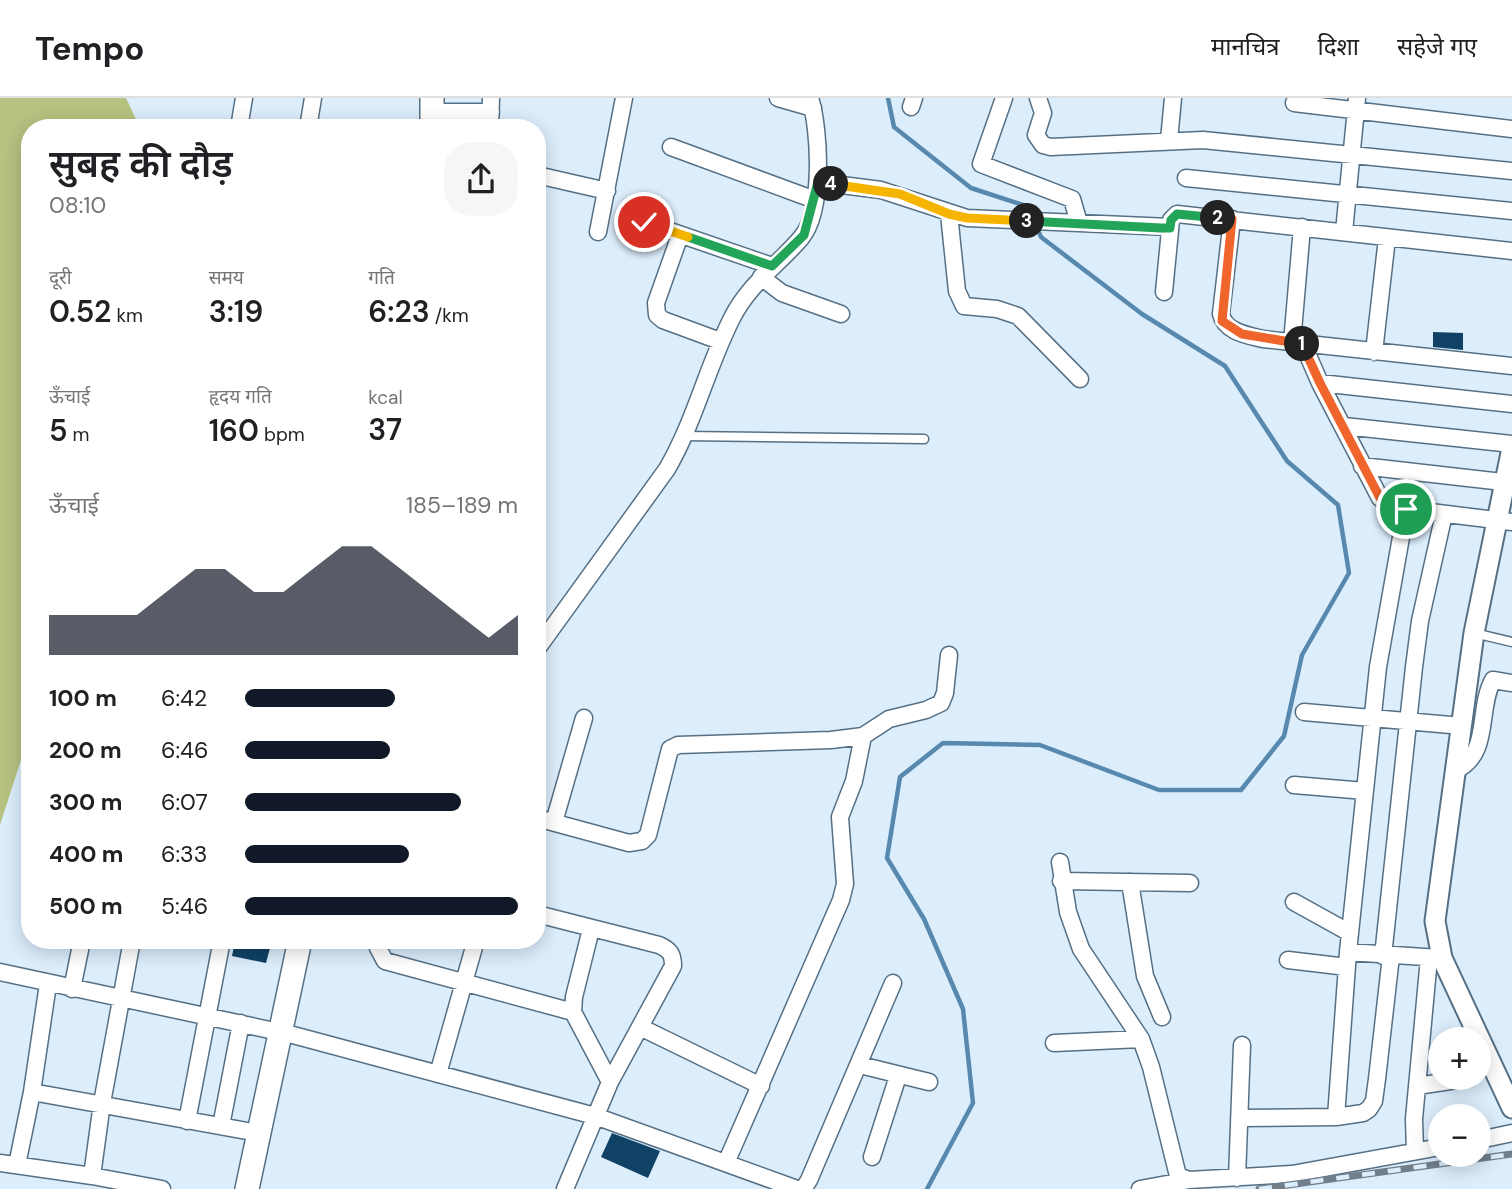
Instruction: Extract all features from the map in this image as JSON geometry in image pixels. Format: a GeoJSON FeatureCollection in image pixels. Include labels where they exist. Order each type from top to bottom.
{"type":"FeatureCollection","features":[{"type":"Feature","properties":{"kind":"main road"},"geometry":{"type":"LineString","coordinates":[[263,1189],[299,949]]}},
{"type":"Feature","properties":{"kind":"main road"},"geometry":{"type":"LineString","coordinates":[[247,1189],[258,1133],[311,949]]}},
{"type":"Feature","properties":{"kind":"street"},"geometry":{"type":"LineString","coordinates":[[240,119],[244,98]]}},
{"type":"Feature","properties":{"kind":"street"},"geometry":{"type":"LineString","coordinates":[[310,119],[313,98]]}},
{"type":"Feature","properties":{"kind":"street"},"geometry":{"type":"LineString","coordinates":[[598,232],[624,98]]}},
{"type":"Feature","properties":{"kind":"street"},"geometry":{"type":"LineString","coordinates":[[546,637],[667,469],[684,436],[720,341],[735,312],[766,272],[804,235],[818,182],[818,147],[812,103],[778,98]]}},
{"type":"Feature","properties":{"kind":"street"},"geometry":{"type":"LineString","coordinates":[[1004,98],[981,164],[1072,199],[1079,223]]}},
{"type":"Feature","properties":{"kind":"street"},"geometry":{"type":"LineString","coordinates":[[1038,98],[1043,105],[1043,113],[1036,135],[1043,145],[1203,139],[1512,171]]}},
{"type":"Feature","properties":{"kind":"street"},"geometry":{"type":"LineString","coordinates":[[1169,140],[1173,98]]}},
{"type":"Feature","properties":{"kind":"street"},"geometry":{"type":"LineString","coordinates":[[1294,103],[1357,104],[1512,129]]}},
{"type":"Feature","properties":{"kind":"street"},"geometry":{"type":"LineString","coordinates":[[1343,232],[1357,104]]}},
{"type":"Feature","properties":{"kind":"street"},"geometry":{"type":"LineString","coordinates":[[432,112],[491,112]]}},
{"type":"Feature","properties":{"kind":"street"},"geometry":{"type":"LineString","coordinates":[[671,147],[815,200]]}},
{"type":"Feature","properties":{"kind":"street"},"geometry":{"type":"LineString","coordinates":[[546,177],[607,191]]}},
{"type":"Feature","properties":{"kind":"street"},"geometry":{"type":"LineString","coordinates":[[1186,178],[1512,211]]}},
{"type":"Feature","properties":{"kind":"street"},"geometry":{"type":"LineString","coordinates":[[818,182],[881,190],[967,218],[1170,228]]}},
{"type":"Feature","properties":{"kind":"street"},"geometry":{"type":"LineString","coordinates":[[949,214],[957,291],[964,306],[997,309],[1018,316],[1080,379]]}},
{"type":"Feature","properties":{"kind":"street"},"geometry":{"type":"LineString","coordinates":[[1164,292],[1171,220],[1177,214],[1512,251]]}},
{"type":"Feature","properties":{"kind":"street"},"geometry":{"type":"LineString","coordinates":[[1232,219],[1222,321],[1242,334],[1298,343],[1512,366]]}},
{"type":"Feature","properties":{"kind":"street"},"geometry":{"type":"LineString","coordinates":[[644,222],[680,234],[766,272],[782,293],[841,314]]}},
{"type":"Feature","properties":{"kind":"street"},"geometry":{"type":"LineString","coordinates":[[1303,227],[1298,343],[1380,498],[1406,509],[1504,521]]}},
{"type":"Feature","properties":{"kind":"street"},"geometry":{"type":"LineString","coordinates":[[680,234],[655,310],[663,320],[720,341]]}},
{"type":"Feature","properties":{"kind":"street"},"geometry":{"type":"LineString","coordinates":[[1374,352],[1387,238]]}},
{"type":"Feature","properties":{"kind":"street"},"geometry":{"type":"LineString","coordinates":[[1320,383],[1512,404]]}},
{"type":"Feature","properties":{"kind":"street"},"geometry":{"type":"LineString","coordinates":[[1343,426],[1512,446],[1504,521],[1474,633],[1436,921],[1435,958],[1421,1046],[1415,1151]]}},
{"type":"Feature","properties":{"kind":"street"},"geometry":{"type":"LineString","coordinates":[[1362,466],[1508,483]]}},
{"type":"Feature","properties":{"kind":"street"},"geometry":{"type":"LineString","coordinates":[[1336,1118],[1347,960],[1378,667],[1406,509]]}},
{"type":"Feature","properties":{"kind":"street"},"geometry":{"type":"LineString","coordinates":[[1239,1118],[1336,1118],[1363,1113],[1374,1101],[1407,720],[1420,621],[1444,514]]}},
{"type":"Feature","properties":{"kind":"street"},"geometry":{"type":"LineString","coordinates":[[546,820],[636,844],[648,835],[667,754],[678,745],[831,740],[863,736],[889,719],[926,710],[941,703],[945,693],[949,655]]}},
{"type":"Feature","properties":{"kind":"street"},"geometry":{"type":"LineString","coordinates":[[1456,770],[1468,764],[1476,754],[1493,680],[1512,684]]}},
{"type":"Feature","properties":{"kind":"street"},"geometry":{"type":"LineString","coordinates":[[1304,712],[1462,726]]}},
{"type":"Feature","properties":{"kind":"street"},"geometry":{"type":"LineString","coordinates":[[554,822],[584,718]]}},
{"type":"Feature","properties":{"kind":"street"},"geometry":{"type":"LineString","coordinates":[[726,1163],[841,900],[845,884],[840,817],[854,781],[863,736]]}},
{"type":"Feature","properties":{"kind":"street"},"geometry":{"type":"LineString","coordinates":[[1294,785],[1365,791]]}},
{"type":"Feature","properties":{"kind":"street"},"geometry":{"type":"LineString","coordinates":[[1060,862],[1068,912],[1081,948],[1141,1039],[1151,1067],[1175,1170],[1182,1179],[1229,1182],[1292,1174],[1428,1149]]}},
{"type":"Feature","properties":{"kind":"street"},"geometry":{"type":"LineString","coordinates":[[1061,881],[1190,883]]}},
{"type":"Feature","properties":{"kind":"street"},"geometry":{"type":"LineString","coordinates":[[1130,882],[1145,976],[1162,1017]]}},
{"type":"Feature","properties":{"kind":"street"},"geometry":{"type":"LineString","coordinates":[[1294,902],[1350,933]]}},
{"type":"Feature","properties":{"kind":"street"},"geometry":{"type":"LineString","coordinates":[[546,916],[659,946],[668,950],[673,957],[673,966],[610,1082],[565,1189]]}},
{"type":"Feature","properties":{"kind":"street"},"geometry":{"type":"LineString","coordinates":[[591,929],[573,1012],[610,1082]]}},
{"type":"Feature","properties":{"kind":"street"},"geometry":{"type":"LineString","coordinates":[[72,989],[80,949]]}},
{"type":"Feature","properties":{"kind":"street"},"geometry":{"type":"LineString","coordinates":[[92,1175],[102,1103],[130,949]]}},
{"type":"Feature","properties":{"kind":"street"},"geometry":{"type":"LineString","coordinates":[[187,1121],[220,949]]}},
{"type":"Feature","properties":{"kind":"street"},"geometry":{"type":"LineString","coordinates":[[378,949],[384,961],[573,1012]]}},
{"type":"Feature","properties":{"kind":"street"},"geometry":{"type":"LineString","coordinates":[[438,1074],[473,949]]}},
{"type":"Feature","properties":{"kind":"street"},"geometry":{"type":"LineString","coordinates":[[1288,960],[1347,960],[1387,956],[1435,958]]}},
{"type":"Feature","properties":{"kind":"street"},"geometry":{"type":"LineString","coordinates":[[1435,958],[1474,1027]]}},
{"type":"Feature","properties":{"kind":"street"},"geometry":{"type":"LineString","coordinates":[[0,972],[286,1033],[595,1116],[786,1186],[804,1188],[860,1065],[892,983]]}},
{"type":"Feature","properties":{"kind":"street"},"geometry":{"type":"LineString","coordinates":[[17,1165],[32,1092],[48,984]]}},
{"type":"Feature","properties":{"kind":"street"},"geometry":{"type":"LineString","coordinates":[[220,1126],[241,1023]]}},
{"type":"Feature","properties":{"kind":"street"},"geometry":{"type":"LineString","coordinates":[[640,1027],[761,1086]]}},
{"type":"Feature","properties":{"kind":"street"},"geometry":{"type":"LineString","coordinates":[[1054,1043],[1141,1039]]}},
{"type":"Feature","properties":{"kind":"street"},"geometry":{"type":"LineString","coordinates":[[1421,1046],[1428,1044]]}},
{"type":"Feature","properties":{"kind":"street"},"geometry":{"type":"LineString","coordinates":[[1229,1182],[1239,1118],[1242,1045]]}},
{"type":"Feature","properties":{"kind":"street"},"geometry":{"type":"LineString","coordinates":[[860,1065],[929,1082]]}},
{"type":"Feature","properties":{"kind":"street"},"geometry":{"type":"LineString","coordinates":[[872,1157],[898,1076]]}},
{"type":"Feature","properties":{"kind":"street"},"geometry":{"type":"LineString","coordinates":[[1491,1079],[1512,1108]]}},
{"type":"Feature","properties":{"kind":"street"},"geometry":{"type":"LineString","coordinates":[[1417,1086],[1428,1084]]}},
{"type":"Feature","properties":{"kind":"street"},"geometry":{"type":"LineString","coordinates":[[32,1092],[258,1133]]}},
{"type":"Feature","properties":{"kind":"street"},"geometry":{"type":"LineString","coordinates":[[1491,1137],[1512,1133]]}},
{"type":"Feature","properties":{"kind":"street"},"geometry":{"type":"LineString","coordinates":[[0,1163],[92,1175],[162,1189]]}},
{"type":"Feature","properties":{"kind":"street"},"geometry":{"type":"LineString","coordinates":[[1140,1189],[1189,1180]]}},
{"type":"Feature","properties":{"kind":"lane"},"geometry":{"type":"LineString","coordinates":[[684,436],[924,439]]}},
{"type":"Feature","properties":{"kind":"lane"},"geometry":{"type":"LineString","coordinates":[[1474,633],[1512,642]]}},
{"type":"Feature","properties":{"kind":"green space"},"geometry":{"type":"Polygon","coordinates":[[[0,98],[126,98],[136,119],[21,119],[21,760],[0,825],[0,98]]]}},
{"type":"Feature","properties":{"kind":"building"},"geometry":{"type":"Polygon","coordinates":[[[1433,332],[1463,333],[1463,350],[1433,347],[1433,332]]]}},
{"type":"Feature","properties":{"kind":"building"},"geometry":{"type":"Polygon","coordinates":[[[233,949],[270,949],[266,963],[232,956],[233,949]]]}},
{"type":"Feature","properties":{"kind":"building"},"geometry":{"type":"Polygon","coordinates":[[[612,1133],[660,1151],[648,1178],[601,1157],[612,1133]]]}},
{"type":"Feature","properties":{"kind":"waterway"},"geometry":{"type":"LineString","coordinates":[[888,98],[894,127],[971,188],[1029,207],[1033,217]]}},
{"type":"Feature","properties":{"kind":"waterway"},"geometry":{"type":"LineString","coordinates":[[927,1189],[973,1103],[963,1009],[924,919],[887,858],[900,777],[943,743],[1040,745],[1159,790],[1241,790],[1284,736],[1302,655],[1349,573],[1338,505],[1287,461],[1225,366],[1142,314],[1041,237],[1036,225]]}},
{"type":"Feature","properties":{"kind":"railway"},"geometry":{"type":"LineString","coordinates":[[1259,1189],[1512,1154]]}},
{"type":"Feature","properties":{"kind":"route"},"geometry":{"type":"LineString","coordinates":[[644,222],[772,266],[804,235],[818,182],[900,194],[949,214],[967,218],[1161,228],[1170,228],[1173,216],[1177,214],[1232,219],[1222,321],[1242,334],[1303,344],[1320,383],[1380,498],[1406,509]]}}]}
